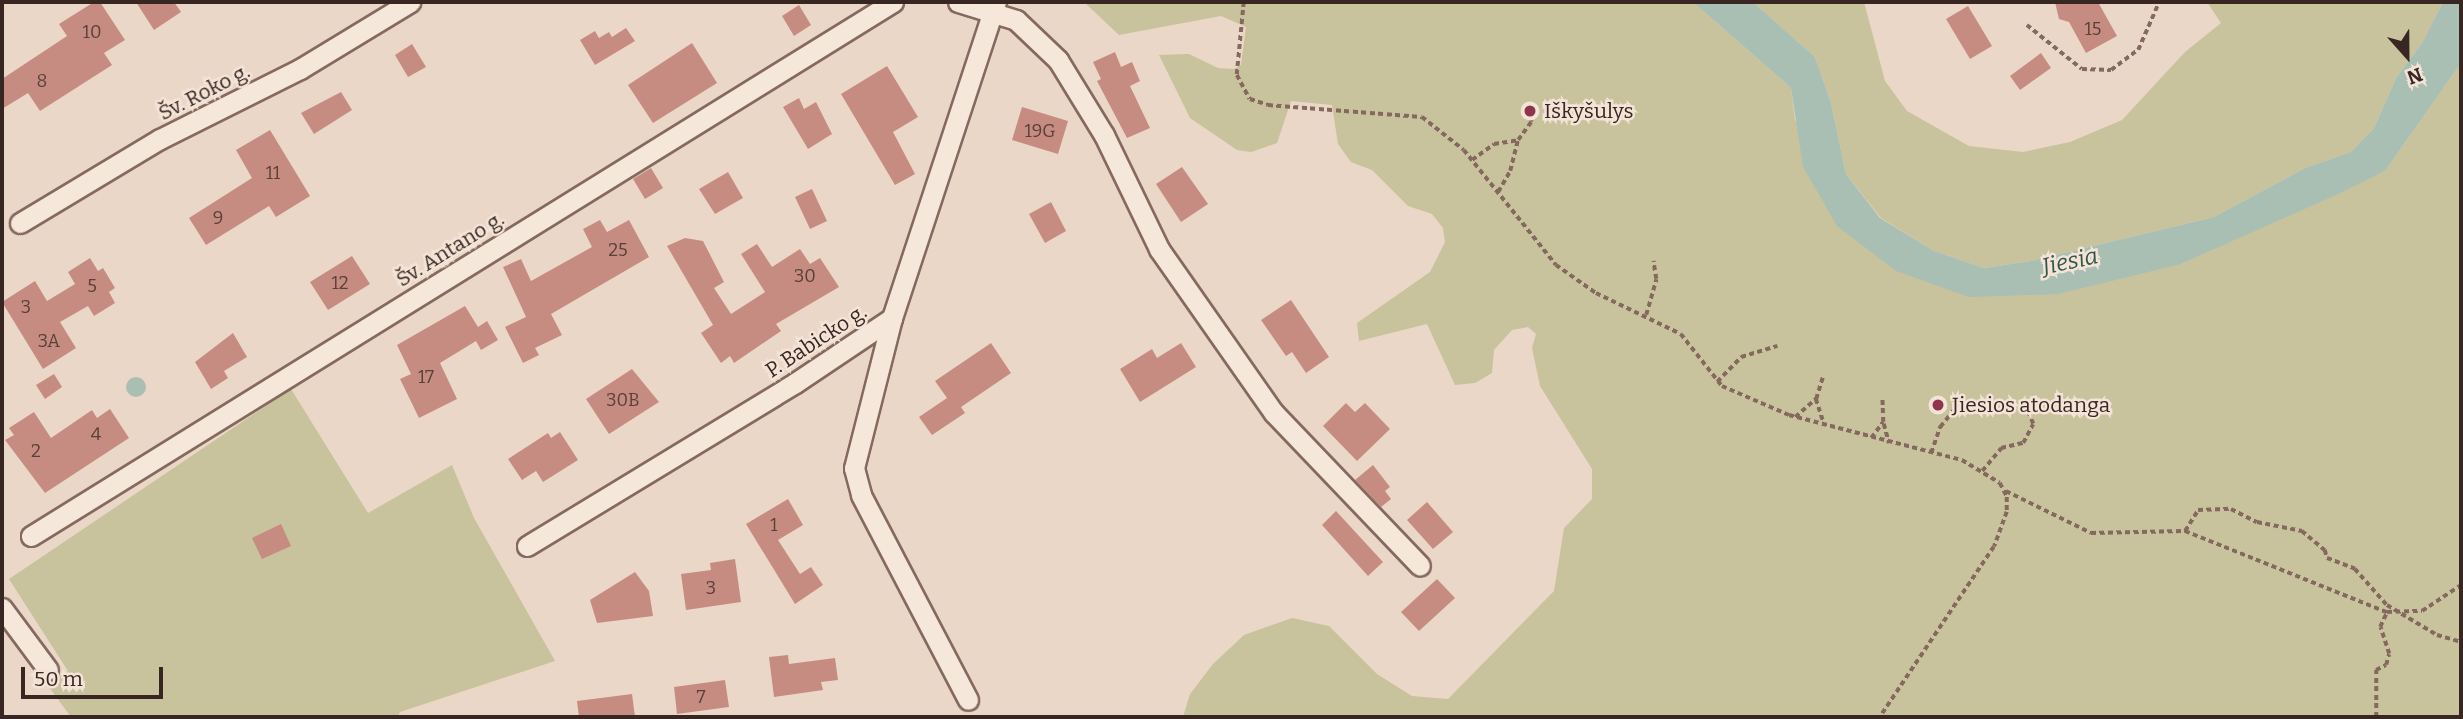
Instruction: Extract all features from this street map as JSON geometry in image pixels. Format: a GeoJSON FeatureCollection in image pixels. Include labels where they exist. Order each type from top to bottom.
{"type":"FeatureCollection","features":[{"type":"Feature","properties":{"kind":"street","name":"Šv. Roko g."},"geometry":{"type":"LineString","coordinates":[[20,223],[160,139],[300,69],[410,2]]}},
{"type":"Feature","properties":{"kind":"street","name":"Šv. Antano g."},"geometry":{"type":"LineString","coordinates":[[31,536],[893,2]]}},
{"type":"Feature","properties":{"kind":"street"},"geometry":{"type":"LineString","coordinates":[[958,2],[994,8],[1016,20],[1058,60],[1104,135],[1159,249],[1274,413],[1420,566]]}},
{"type":"Feature","properties":{"kind":"street","name":"P. Babicko g."},"geometry":{"type":"LineString","coordinates":[[527,546],[795,383],[892,318],[994,8]]}},
{"type":"Feature","properties":{"kind":"street"},"geometry":{"type":"LineString","coordinates":[[892,318],[854,468],[861,495],[968,700]]}},
{"type":"Feature","properties":{"kind":"street"},"geometry":{"type":"LineString","coordinates":[[2,608],[48,670]]}},
{"type":"Feature","properties":{"kind":"path"},"geometry":{"type":"LineString","coordinates":[[1244,2],[1237,75],[1250,99],[1268,105],[1422,117],[1472,160],[1556,265],[1596,293],[1681,334],[1717,382],[1795,417],[1962,460],[1982,471],[2005,490],[2091,533],[2185,531],[2387,612],[2401,614],[2422,611],[2461,585]]}},
{"type":"Feature","properties":{"kind":"path"},"geometry":{"type":"LineString","coordinates":[[2027,25],[2082,69],[2111,71],[2138,50],[2159,2]]}},
{"type":"Feature","properties":{"kind":"path"},"geometry":{"type":"LineString","coordinates":[[1498,192],[1510,171],[1518,140],[1531,122],[1530,111]]}},
{"type":"Feature","properties":{"kind":"path"},"geometry":{"type":"LineString","coordinates":[[1472,160],[1494,144],[1518,140]]}},
{"type":"Feature","properties":{"kind":"path"},"geometry":{"type":"LineString","coordinates":[[1646,316],[1656,279],[1653,261]]}},
{"type":"Feature","properties":{"kind":"path"},"geometry":{"type":"LineString","coordinates":[[1717,382],[1741,357],[1777,346]]}},
{"type":"Feature","properties":{"kind":"path"},"geometry":{"type":"LineString","coordinates":[[1795,417],[1816,399],[1823,376]]}},
{"type":"Feature","properties":{"kind":"path"},"geometry":{"type":"LineString","coordinates":[[1882,398],[1883,422],[1889,443]]}},
{"type":"Feature","properties":{"kind":"path"},"geometry":{"type":"LineString","coordinates":[[1816,399],[1824,425]]}},
{"type":"Feature","properties":{"kind":"path"},"geometry":{"type":"LineString","coordinates":[[1982,471],[2001,448],[2023,443],[2033,425],[2022,401]]}},
{"type":"Feature","properties":{"kind":"path"},"geometry":{"type":"LineString","coordinates":[[1931,453],[1940,427],[1958,405]]}},
{"type":"Feature","properties":{"kind":"path"},"geometry":{"type":"LineString","coordinates":[[1871,438],[1883,422]]}},
{"type":"Feature","properties":{"kind":"path"},"geometry":{"type":"LineString","coordinates":[[1880,717],[1994,547],[2007,512],[2005,490]]}},
{"type":"Feature","properties":{"kind":"path"},"geometry":{"type":"LineString","coordinates":[[2185,531],[2197,510],[2231,509],[2257,522],[2302,531],[2325,550],[2327,558],[2355,569],[2401,614],[2437,635],[2461,642]]}},
{"type":"Feature","properties":{"kind":"path"},"geometry":{"type":"LineString","coordinates":[[2376,717],[2376,670],[2386,665],[2389,654],[2380,627],[2387,612]]}},
{"type":"Feature","properties":{"kind":"shaded area"},"geometry":{"type":"Polygon","coordinates":[[[1084,2],[1693,2],[1791,88],[1795,120],[1896,271],[2181,264],[2385,171],[2461,63],[2461,717],[1183,717],[1190,694],[1213,664],[1244,635],[1292,618],[1329,626],[1377,674],[1412,696],[1448,699],[1554,591],[1564,528],[1592,499],[1592,469],[1540,386],[1532,348],[1536,334],[1528,327],[1512,330],[1494,350],[1492,373],[1475,383],[1455,385],[1427,324],[1359,341],[1357,323],[1430,272],[1445,242],[1443,228],[1432,214],[1408,206],[1372,170],[1351,162],[1338,144],[1332,105],[1291,101],[1277,143],[1251,152],[1237,150],[1190,118],[1159,55],[1189,54],[1218,68],[1234,69],[1241,65],[1246,27],[1221,16],[1119,35],[1084,2]]]}},
{"type":"Feature","properties":{"kind":"shaded area"},"geometry":{"type":"Polygon","coordinates":[[[1753,2],[1864,2],[1885,81],[1907,111],[1969,146],[2023,152],[2070,142],[2122,120],[2185,52],[2221,23],[2207,2],[2443,2],[2422,43],[2396,78],[2374,128],[2351,152],[2305,168],[2214,217],[2031,261],[1984,268],[1934,251],[1881,218],[1846,174],[1831,103],[1815,57],[1753,2]]]}},
{"type":"Feature","properties":{"kind":"shaded area"},"geometry":{"type":"Polygon","coordinates":[[[291,389],[368,513],[452,465],[474,518],[555,661],[400,712],[398,717],[71,717],[46,683],[68,671],[9,579],[291,389]]]}},
{"type":"Feature","properties":{"kind":"water","name":"Jiesia"},"geometry":{"type":"Polygon","coordinates":[[[1693,2],[1753,2],[1815,57],[1831,103],[1846,174],[1880,218],[1934,251],[1984,268],[2031,261],[2214,217],[2305,168],[2351,152],[2374,128],[2396,78],[2422,43],[2443,2],[2461,2],[2461,63],[2385,171],[2338,194],[2181,264],[2058,294],[1969,297],[1896,271],[1837,226],[1803,167],[1791,88],[1693,2]]]}},
{"type":"Feature","properties":{"kind":"water"},"geometry":{"type":"Polygon","coordinates":[[[136,377],[143,380],[146,387],[143,394],[136,397],[129,394],[126,387],[129,380],[136,377]]]}},
{"type":"Feature","properties":{"kind":"building"},"geometry":{"type":"Polygon","coordinates":[[[94,2],[100,2],[125,40],[104,53],[112,65],[40,111],[28,93],[2,109],[2,79],[67,36],[59,24],[94,2]]]}},
{"type":"Feature","properties":{"kind":"building"},"geometry":{"type":"Polygon","coordinates":[[[136,2],[174,2],[181,12],[154,30],[136,2]]]}},
{"type":"Feature","properties":{"kind":"building"},"geometry":{"type":"Polygon","coordinates":[[[2055,2],[2098,2],[2117,36],[2086,53],[2069,22],[2059,19],[2055,2]]]}},
{"type":"Feature","properties":{"kind":"building"},"geometry":{"type":"Polygon","coordinates":[[[799,5],[811,25],[794,36],[782,16],[799,5]]]}},
{"type":"Feature","properties":{"kind":"building"},"geometry":{"type":"Polygon","coordinates":[[[1968,6],[1992,46],[1970,59],[1946,19],[1968,6]]]}},
{"type":"Feature","properties":{"kind":"building"},"geometry":{"type":"Polygon","coordinates":[[[626,28],[635,41],[595,65],[580,40],[595,31],[599,38],[609,32],[612,37],[626,28]]]}},
{"type":"Feature","properties":{"kind":"building"},"geometry":{"type":"Polygon","coordinates":[[[692,43],[717,83],[653,123],[628,85],[692,43]]]}},
{"type":"Feature","properties":{"kind":"building"},"geometry":{"type":"Polygon","coordinates":[[[412,44],[426,67],[408,77],[395,55],[412,44]]]}},
{"type":"Feature","properties":{"kind":"building"},"geometry":{"type":"Polygon","coordinates":[[[1115,52],[1121,67],[1132,62],[1140,81],[1130,86],[1150,128],[1127,138],[1097,81],[1101,79],[1093,62],[1115,52]]]}},
{"type":"Feature","properties":{"kind":"building"},"geometry":{"type":"Polygon","coordinates":[[[2041,53],[2051,68],[2020,90],[2010,76],[2041,53]]]}},
{"type":"Feature","properties":{"kind":"building"},"geometry":{"type":"Polygon","coordinates":[[[887,66],[918,117],[893,132],[915,174],[895,185],[841,94],[887,66]]]}},
{"type":"Feature","properties":{"kind":"building"},"geometry":{"type":"Polygon","coordinates":[[[341,92],[352,110],[314,134],[301,113],[341,92]]]}},
{"type":"Feature","properties":{"kind":"building"},"geometry":{"type":"Polygon","coordinates":[[[799,98],[804,109],[816,102],[832,134],[808,149],[783,107],[799,98]]]}},
{"type":"Feature","properties":{"kind":"building"},"geometry":{"type":"Polygon","coordinates":[[[1022,107],[1068,121],[1058,154],[1012,140],[1022,107]]]}},
{"type":"Feature","properties":{"kind":"building"},"geometry":{"type":"Polygon","coordinates":[[[270,130],[310,196],[276,217],[269,206],[206,245],[189,218],[252,178],[236,150],[270,130]]]}},
{"type":"Feature","properties":{"kind":"building"},"geometry":{"type":"Polygon","coordinates":[[[1182,167],[1208,204],[1181,222],[1156,184],[1182,167]]]}},
{"type":"Feature","properties":{"kind":"building"},"geometry":{"type":"Polygon","coordinates":[[[651,168],[663,188],[645,199],[633,179],[651,168]]]}},
{"type":"Feature","properties":{"kind":"building"},"geometry":{"type":"Polygon","coordinates":[[[728,172],[743,198],[715,214],[699,189],[728,172]]]}},
{"type":"Feature","properties":{"kind":"building"},"geometry":{"type":"Polygon","coordinates":[[[812,189],[827,221],[810,229],[795,197],[812,189]]]}},
{"type":"Feature","properties":{"kind":"building"},"geometry":{"type":"Polygon","coordinates":[[[1051,202],[1066,231],[1045,243],[1029,214],[1051,202]]]}},
{"type":"Feature","properties":{"kind":"building"},"geometry":{"type":"Polygon","coordinates":[[[600,220],[607,232],[629,220],[649,257],[551,314],[562,335],[535,348],[539,355],[523,363],[505,327],[526,317],[503,267],[521,259],[531,281],[592,247],[583,229],[600,220]]]}},
{"type":"Feature","properties":{"kind":"building"},"geometry":{"type":"Polygon","coordinates":[[[685,238],[703,241],[724,282],[714,288],[731,314],[765,292],[741,254],[757,244],[772,267],[800,249],[810,264],[820,258],[839,287],[776,324],[781,331],[734,363],[730,356],[721,363],[701,333],[713,325],[667,246],[685,238]]]}},
{"type":"Feature","properties":{"kind":"building"},"geometry":{"type":"Polygon","coordinates":[[[352,256],[370,284],[328,310],[310,282],[352,256]]]}},
{"type":"Feature","properties":{"kind":"building"},"geometry":{"type":"Polygon","coordinates":[[[90,258],[98,271],[103,268],[115,288],[109,292],[115,303],[94,316],[88,306],[60,322],[76,348],[43,369],[2,302],[35,281],[47,301],[75,284],[68,272],[90,258]]]}},
{"type":"Feature","properties":{"kind":"building"},"geometry":{"type":"Polygon","coordinates":[[[1291,300],[1329,357],[1306,373],[1292,352],[1286,356],[1261,320],[1291,300]]]}},
{"type":"Feature","properties":{"kind":"building"},"geometry":{"type":"Polygon","coordinates":[[[465,306],[478,327],[487,321],[498,340],[481,350],[476,341],[440,363],[457,399],[419,418],[400,379],[411,374],[397,345],[465,306]]]}},
{"type":"Feature","properties":{"kind":"building"},"geometry":{"type":"Polygon","coordinates":[[[233,333],[247,357],[224,371],[228,378],[211,389],[195,362],[233,333]]]}},
{"type":"Feature","properties":{"kind":"building"},"geometry":{"type":"Polygon","coordinates":[[[991,343],[1011,373],[961,407],[965,413],[932,435],[919,417],[947,398],[935,381],[991,343]]]}},
{"type":"Feature","properties":{"kind":"building"},"geometry":{"type":"Polygon","coordinates":[[[1181,343],[1196,367],[1140,402],[1120,369],[1152,349],[1157,358],[1181,343]]]}},
{"type":"Feature","properties":{"kind":"building"},"geometry":{"type":"Polygon","coordinates":[[[632,369],[659,402],[609,434],[586,399],[632,369]]]}},
{"type":"Feature","properties":{"kind":"building"},"geometry":{"type":"Polygon","coordinates":[[[54,374],[62,387],[45,399],[36,385],[54,374]]]}},
{"type":"Feature","properties":{"kind":"building"},"geometry":{"type":"Polygon","coordinates":[[[1346,403],[1355,412],[1365,403],[1390,429],[1357,461],[1323,426],[1346,403]]]}},
{"type":"Feature","properties":{"kind":"building"},"geometry":{"type":"Polygon","coordinates":[[[110,409],[129,438],[45,493],[5,440],[14,435],[9,428],[34,412],[51,438],[92,410],[97,418],[110,409]]]}},
{"type":"Feature","properties":{"kind":"building"},"geometry":{"type":"Polygon","coordinates":[[[560,432],[578,460],[543,482],[536,471],[522,480],[508,459],[548,433],[551,438],[560,432]]]}},
{"type":"Feature","properties":{"kind":"building"},"geometry":{"type":"Polygon","coordinates":[[[1373,465],[1390,487],[1385,491],[1391,499],[1381,507],[1355,480],[1373,465]]]}},
{"type":"Feature","properties":{"kind":"building"},"geometry":{"type":"Polygon","coordinates":[[[788,499],[803,525],[778,540],[800,574],[811,567],[823,585],[795,604],[746,524],[788,499]]]}},
{"type":"Feature","properties":{"kind":"building"},"geometry":{"type":"Polygon","coordinates":[[[1427,502],[1453,532],[1433,549],[1407,520],[1427,502]]]}},
{"type":"Feature","properties":{"kind":"building"},"geometry":{"type":"Polygon","coordinates":[[[1336,511],[1383,562],[1368,576],[1322,525],[1336,511]]]}},
{"type":"Feature","properties":{"kind":"building"},"geometry":{"type":"Polygon","coordinates":[[[281,524],[291,546],[262,559],[252,538],[281,524]]]}},
{"type":"Feature","properties":{"kind":"building"},"geometry":{"type":"Polygon","coordinates":[[[735,559],[741,602],[686,610],[681,574],[711,570],[710,563],[735,559]]]}},
{"type":"Feature","properties":{"kind":"building"},"geometry":{"type":"Polygon","coordinates":[[[635,572],[649,591],[653,616],[597,623],[590,600],[635,572]]]}},
{"type":"Feature","properties":{"kind":"building"},"geometry":{"type":"Polygon","coordinates":[[[1437,579],[1455,598],[1419,631],[1401,612],[1437,579]]]}},
{"type":"Feature","properties":{"kind":"building"},"geometry":{"type":"Polygon","coordinates":[[[788,655],[789,664],[835,658],[838,680],[821,682],[823,690],[774,697],[769,657],[788,655]]]}},
{"type":"Feature","properties":{"kind":"building"},"geometry":{"type":"Polygon","coordinates":[[[725,680],[729,707],[677,714],[674,687],[725,680]]]}},
{"type":"Feature","properties":{"kind":"building"},"geometry":{"type":"Polygon","coordinates":[[[632,694],[635,717],[579,717],[577,701],[632,694]]]}},
{"type":"Feature","properties":{"kind":"place","name":"Iškyšulys"},"geometry":{"type":"Point","coordinates":[1530,111]}},
{"type":"Feature","properties":{"kind":"place","name":"Jiesios atodanga"},"geometry":{"type":"Point","coordinates":[1938,405]}}]}
